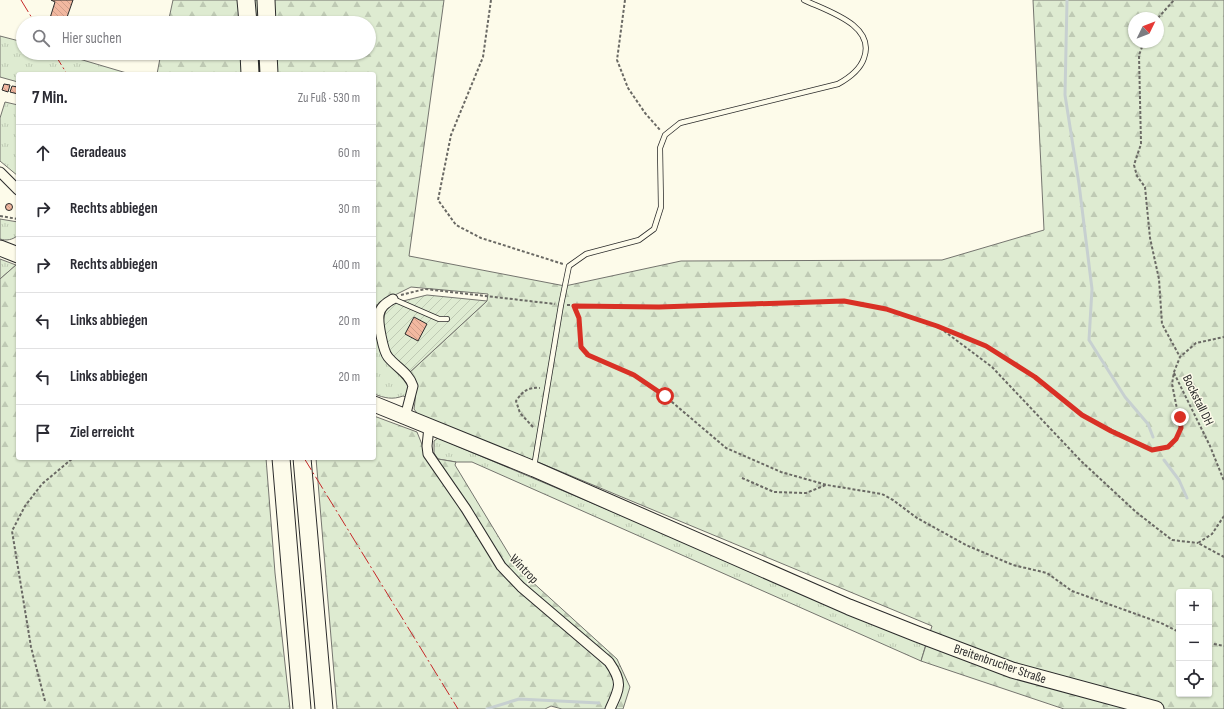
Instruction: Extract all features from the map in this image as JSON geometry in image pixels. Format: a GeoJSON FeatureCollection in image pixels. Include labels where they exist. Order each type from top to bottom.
{"type":"FeatureCollection","features":[{"type":"Feature","properties":{"kind":"highway"},"geometry":{"type":"LineString","coordinates":[[246,0],[247,16]]}},
{"type":"Feature","properties":{"kind":"highway"},"geometry":{"type":"LineString","coordinates":[[266,0],[267,16]]}},
{"type":"Feature","properties":{"kind":"highway"},"geometry":{"type":"LineString","coordinates":[[249,60],[250,72]]}},
{"type":"Feature","properties":{"kind":"highway"},"geometry":{"type":"LineString","coordinates":[[268,60],[269,72]]}},
{"type":"Feature","properties":{"kind":"highway"},"geometry":{"type":"LineString","coordinates":[[282,460],[302,709]]}},
{"type":"Feature","properties":{"kind":"highway"},"geometry":{"type":"LineString","coordinates":[[302,460],[324,709]]}},
{"type":"Feature","properties":{"kind":"main road"},"geometry":{"type":"LineString","coordinates":[[0,248],[16,254]]}},
{"type":"Feature","properties":{"kind":"main road","name":"Breitenbrucher Straße"},"geometry":{"type":"LineString","coordinates":[[380,407],[534,469],[849,606],[1006,668],[1156,709]]}},
{"type":"Feature","properties":{"kind":"street"},"geometry":{"type":"LineString","coordinates":[[0,172],[16,188]]}},
{"type":"Feature","properties":{"kind":"street"},"geometry":{"type":"LineString","coordinates":[[393,299],[382,307],[379,314],[379,321],[386,354],[411,380],[413,386],[405,417]]}},
{"type":"Feature","properties":{"kind":"street","name":"Wintrop"},"geometry":{"type":"LineString","coordinates":[[429,427],[427,446],[428,454],[466,509],[501,566],[521,587],[609,662],[616,672],[620,688],[610,709]]}},
{"type":"Feature","properties":{"kind":"lane"},"geometry":{"type":"LineString","coordinates":[[534,469],[561,305],[570,266],[586,254],[639,240],[654,229],[661,207],[660,148],[665,136],[680,123],[838,84],[861,66],[866,51],[864,36],[852,23],[804,0]]}},
{"type":"Feature","properties":{"kind":"lane"},"geometry":{"type":"LineString","coordinates":[[393,299],[439,319],[447,319]]}},
{"type":"Feature","properties":{"kind":"path"},"geometry":{"type":"LineString","coordinates":[[491,0],[483,57],[452,135],[438,200],[456,225],[481,238],[570,266]]}},
{"type":"Feature","properties":{"kind":"path"},"geometry":{"type":"LineString","coordinates":[[625,0],[617,60],[628,88],[644,113],[665,136]]}},
{"type":"Feature","properties":{"kind":"path"},"geometry":{"type":"LineString","coordinates":[[1163,12],[1174,0]]}},
{"type":"Feature","properties":{"kind":"path"},"geometry":{"type":"LineString","coordinates":[[1142,48],[1139,55],[1141,144],[1134,165],[1136,176],[1145,187],[1150,238],[1159,279],[1162,324],[1180,357]]}},
{"type":"Feature","properties":{"kind":"path"},"geometry":{"type":"LineString","coordinates":[[0,216],[16,219]]}},
{"type":"Feature","properties":{"kind":"path"},"geometry":{"type":"LineString","coordinates":[[393,299],[414,291],[425,289],[554,304]]}},
{"type":"Feature","properties":{"kind":"path"},"geometry":{"type":"LineString","coordinates":[[1176,630],[1161,623],[1072,591],[1048,573],[1012,565],[966,546],[917,518],[893,500],[882,494],[828,485],[781,472],[726,448],[665,396],[634,375],[588,355],[581,347],[579,318],[574,306],[659,307],[844,301],[886,309],[937,326],[986,346],[1035,377],[1082,415],[1111,431],[1152,450],[1168,447],[1176,439],[1181,428],[1172,384],[1174,372],[1180,357],[1196,343],[1224,337]]}},
{"type":"Feature","properties":{"kind":"path"},"geometry":{"type":"LineString","coordinates":[[937,326],[992,367],[1081,461],[1136,512],[1172,540],[1198,543],[1224,557]]}},
{"type":"Feature","properties":{"kind":"path","name":"Bockstall DH"},"geometry":{"type":"LineString","coordinates":[[1174,372],[1210,446],[1224,481]]}},
{"type":"Feature","properties":{"kind":"path"},"geometry":{"type":"LineString","coordinates":[[540,431],[528,423],[520,413],[516,400],[522,392],[531,387],[547,389]]}},
{"type":"Feature","properties":{"kind":"path"},"geometry":{"type":"LineString","coordinates":[[45,701],[31,647],[12,531],[24,506],[42,484],[71,460]]}},
{"type":"Feature","properties":{"kind":"path"},"geometry":{"type":"LineString","coordinates":[[742,478],[774,492],[806,493],[828,485]]}},
{"type":"Feature","properties":{"kind":"path"},"geometry":{"type":"LineString","coordinates":[[1198,543],[1212,534],[1224,516]]}},
{"type":"Feature","properties":{"kind":"path"},"geometry":{"type":"LineString","coordinates":[[1212,644],[1224,646]]}},
{"type":"Feature","properties":{"kind":"green space"},"geometry":{"type":"Polygon","coordinates":[[[173,0],[444,0],[409,256],[565,286],[681,261],[942,260],[1044,230],[1033,0],[1224,0],[1224,709],[1064,709],[921,661],[932,626],[545,465],[419,416],[414,409],[415,390],[412,377],[409,373],[487,301],[488,294],[411,287],[391,297],[381,305],[376,305],[376,72],[157,72],[160,60],[376,60],[376,16],[170,16],[173,0]]]}},
{"type":"Feature","properties":{"kind":"green space"},"geometry":{"type":"Polygon","coordinates":[[[0,36],[16,40],[16,60],[83,60],[123,72],[16,72],[16,81],[0,77],[0,36]]]}},
{"type":"Feature","properties":{"kind":"green space"},"geometry":{"type":"Polygon","coordinates":[[[5,102],[16,105],[16,174],[0,161],[0,118],[5,102]]]}},
{"type":"Feature","properties":{"kind":"green space"},"geometry":{"type":"Polygon","coordinates":[[[0,219],[16,222],[16,236],[9,240],[0,239],[0,219]]]}},
{"type":"Feature","properties":{"kind":"green space"},"geometry":{"type":"Polygon","coordinates":[[[0,259],[16,265],[0,279],[0,259]]]}},
{"type":"Feature","properties":{"kind":"green space"},"geometry":{"type":"Polygon","coordinates":[[[16,265],[16,460],[266,460],[275,573],[290,709],[0,709],[0,279],[16,265]]]}},
{"type":"Feature","properties":{"kind":"green space"},"geometry":{"type":"Polygon","coordinates":[[[427,295],[487,301],[409,373],[391,352],[384,337],[383,329],[386,309],[395,303],[427,295]]]}},
{"type":"Feature","properties":{"kind":"green space"},"geometry":{"type":"Polygon","coordinates":[[[376,305],[381,305],[376,317],[376,305]]]}},
{"type":"Feature","properties":{"kind":"green space"},"geometry":{"type":"Polygon","coordinates":[[[376,330],[381,351],[386,361],[408,383],[409,392],[406,397],[382,397],[376,395],[376,330]]]}},
{"type":"Feature","properties":{"kind":"green space"},"geometry":{"type":"Polygon","coordinates":[[[376,417],[417,432],[423,447],[432,462],[438,459],[456,462],[455,465],[518,569],[617,659],[630,687],[623,709],[562,709],[551,706],[545,709],[337,709],[316,460],[376,460],[376,417]]]}},
{"type":"Feature","properties":{"kind":"green space"},"geometry":{"type":"Polygon","coordinates":[[[438,438],[926,644],[921,661],[472,462],[456,462],[438,459],[434,453],[434,441],[438,438]]]}},
{"type":"Feature","properties":{"kind":"building"},"geometry":{"type":"Polygon","coordinates":[[[51,0],[73,0],[67,16],[51,16],[55,2],[51,0]]]}},
{"type":"Feature","properties":{"kind":"building"},"geometry":{"type":"Polygon","coordinates":[[[4,84],[10,85],[8,92],[2,90],[4,84]]]}},
{"type":"Feature","properties":{"kind":"building"},"geometry":{"type":"Polygon","coordinates":[[[12,86],[16,87],[16,94],[10,92],[12,86]]]}},
{"type":"Feature","properties":{"kind":"building"},"geometry":{"type":"Polygon","coordinates":[[[9,204],[12,207],[9,210],[6,207],[9,204]]]}},
{"type":"Feature","properties":{"kind":"building"},"geometry":{"type":"Polygon","coordinates":[[[414,317],[427,324],[418,341],[405,334],[414,317]]]}},
{"type":"Feature","properties":{"kind":"waterway"},"geometry":{"type":"LineString","coordinates":[[1067,0],[1065,95],[1079,184],[1092,289],[1089,340],[1125,397],[1148,424],[1153,437]]}},
{"type":"Feature","properties":{"kind":"waterway"},"geometry":{"type":"LineString","coordinates":[[1164,460],[1179,480],[1187,498]]}},
{"type":"Feature","properties":{"kind":"waterway"},"geometry":{"type":"LineString","coordinates":[[487,709],[519,699],[599,703]]}},
{"type":"Feature","properties":{"kind":"power"},"geometry":{"type":"LineString","coordinates":[[21,0],[31,16]]}},
{"type":"Feature","properties":{"kind":"power"},"geometry":{"type":"LineString","coordinates":[[58,60],[66,72]]}},
{"type":"Feature","properties":{"kind":"power"},"geometry":{"type":"LineString","coordinates":[[305,460],[458,709]]}},
{"type":"Feature","properties":{"kind":"route"},"geometry":{"type":"LineString","coordinates":[[665,396],[634,375],[588,355],[581,347],[579,318],[574,306],[659,307],[844,301],[886,309],[937,326],[986,346],[1035,377],[1082,415],[1111,431],[1152,450],[1161,450],[1168,447],[1176,439],[1181,428],[1180,417]]}}]}
